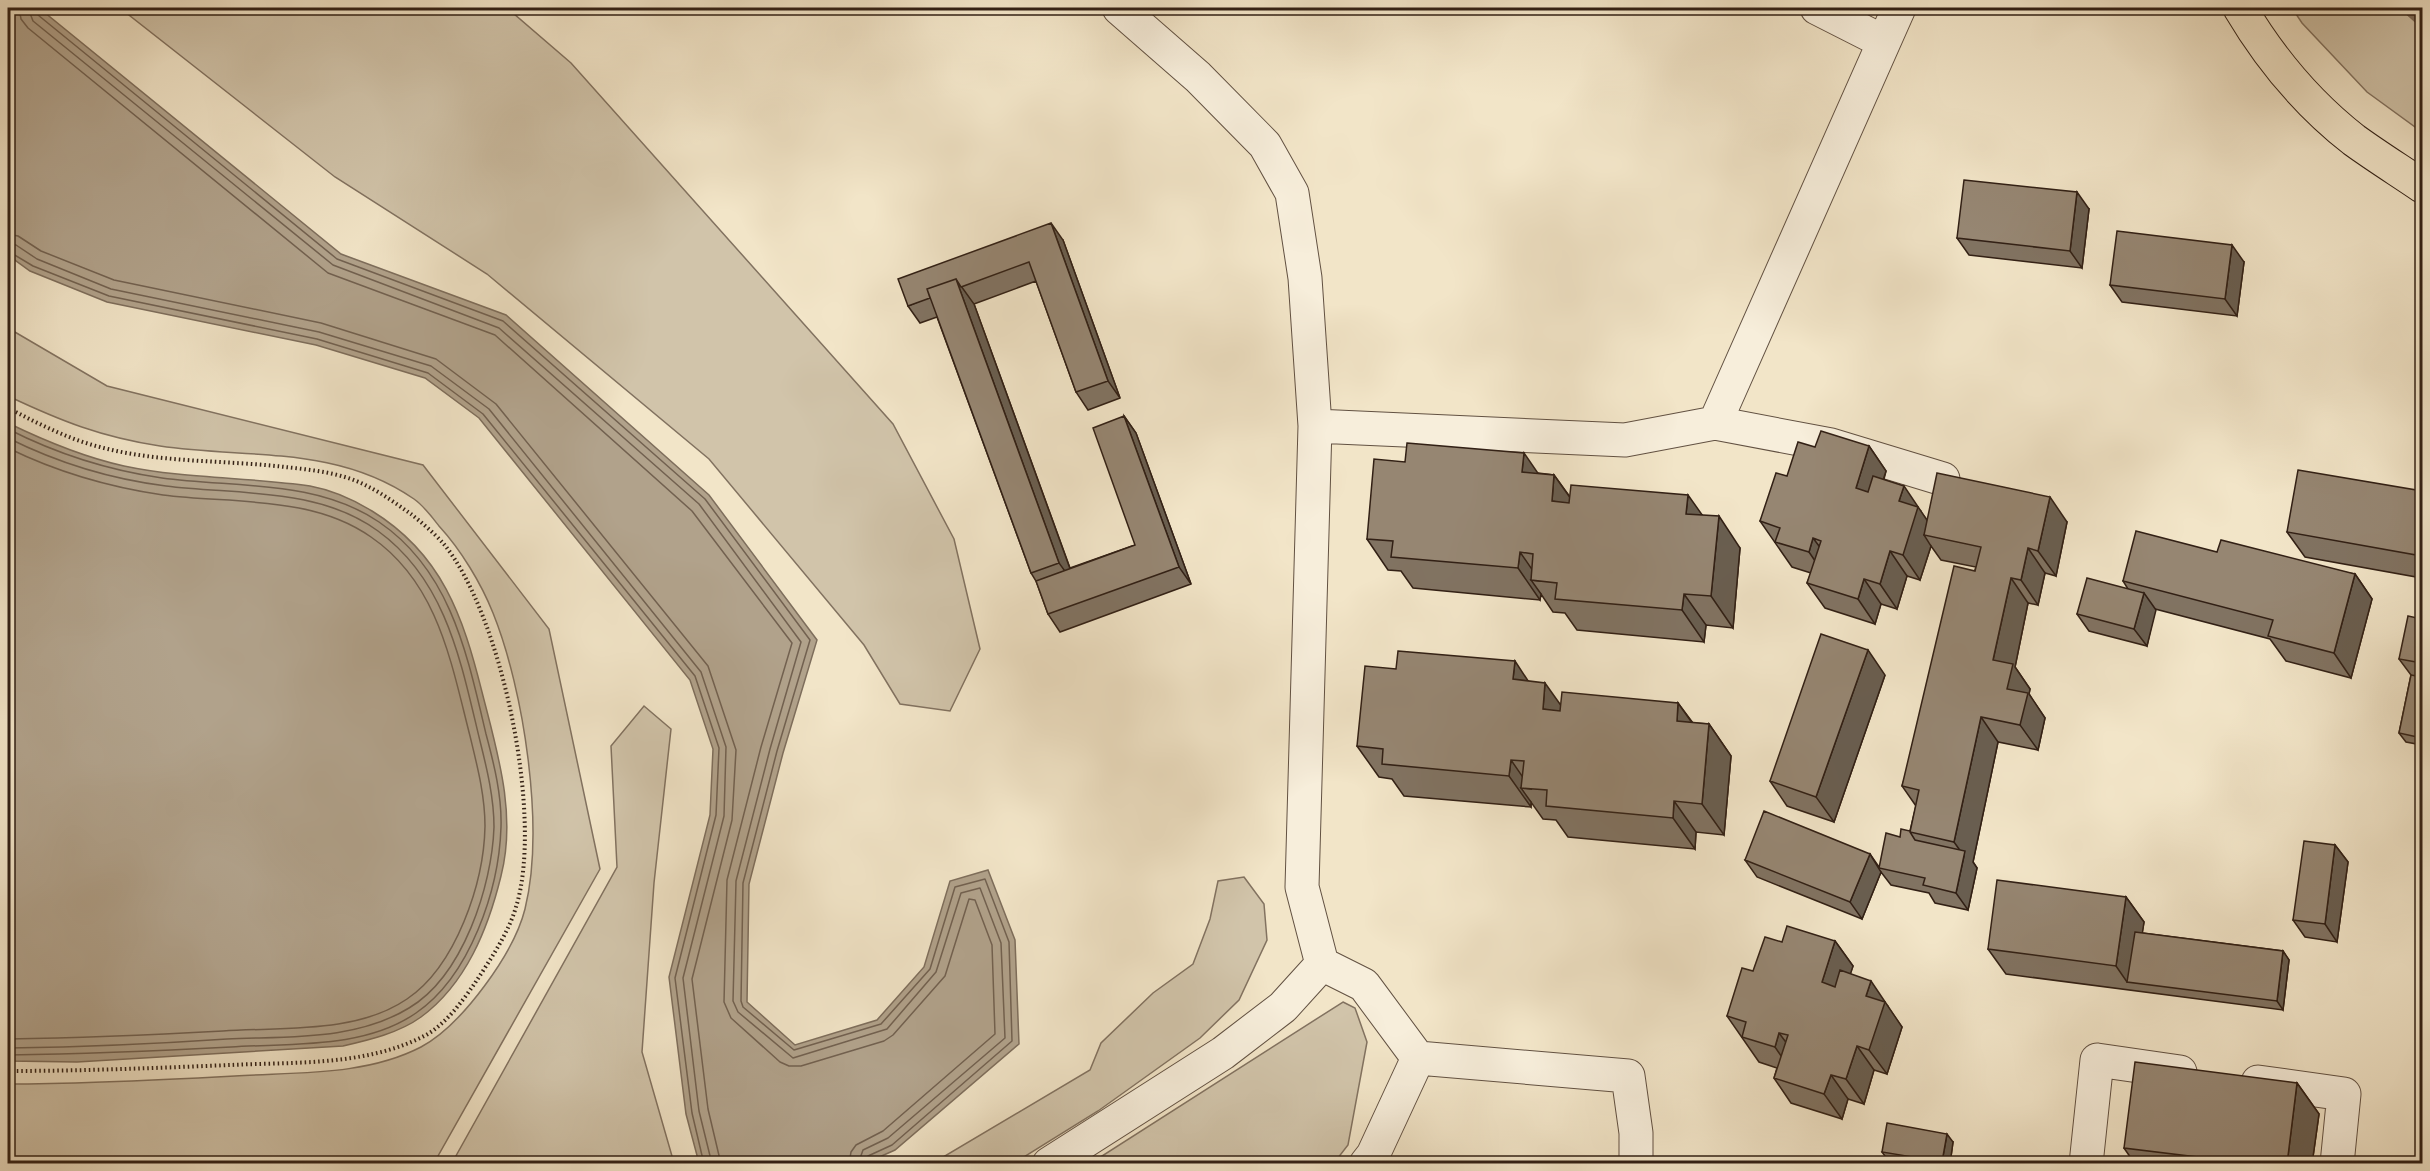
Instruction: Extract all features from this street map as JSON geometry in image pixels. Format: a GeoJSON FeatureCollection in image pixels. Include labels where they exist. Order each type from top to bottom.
{"type":"FeatureCollection","features":[{"type":"Feature","properties":{"kind":"main road"},"geometry":{"type":"LineString","coordinates":[[2240,8],[2256,35],[2299,89],[2353,139],[2422,186]]}},
{"type":"Feature","properties":{"kind":"street"},"geometry":{"type":"LineString","coordinates":[[1119,8],[1198,77],[1265,145],[1292,194],[1305,278],[1315,426],[1302,887],[1322,964],[1364,985],[1418,1058],[1628,1076],[1636,1133],[1636,1164]]}},
{"type":"Feature","properties":{"kind":"street"},"geometry":{"type":"LineString","coordinates":[[1817,8],[1882,41]]}},
{"type":"Feature","properties":{"kind":"street"},"geometry":{"type":"LineString","coordinates":[[1715,423],[1882,41],[1899,8]]}},
{"type":"Feature","properties":{"kind":"street"},"geometry":{"type":"LineString","coordinates":[[1315,426],[1625,440],[1715,423],[1831,445],[1943,479]]}},
{"type":"Feature","properties":{"kind":"street"},"geometry":{"type":"LineString","coordinates":[[1049,1164],[1223,1053],[1283,1007],[1322,964]]}},
{"type":"Feature","properties":{"kind":"street"},"geometry":{"type":"LineString","coordinates":[[1365,1164],[1373,1155],[1418,1058]]}},
{"type":"Feature","properties":{"kind":"street"},"geometry":{"type":"LineString","coordinates":[[2086,1164],[2097,1060],[2344,1094],[2337,1164]]}},
{"type":"Feature","properties":{"kind":"path"},"geometry":{"type":"LineString","coordinates":[[8,408],[42,426],[100,447],[165,457],[320,471],[366,485],[412,515],[443,543],[468,583],[485,620],[508,698],[521,767],[524,854],[516,907],[492,958],[460,1005],[425,1037],[386,1052],[341,1060],[80,1071],[8,1071]]}},
{"type":"Feature","properties":{"kind":"shaded area"},"geometry":{"type":"Polygon","coordinates":[[[120,8],[507,8],[571,63],[893,424],[954,539],[980,649],[950,711],[900,704],[864,645],[709,459],[487,274],[335,177],[120,8]]]}},
{"type":"Feature","properties":{"kind":"shaded area"},"geometry":{"type":"Polygon","coordinates":[[[2292,8],[2400,8],[2422,28],[2422,132],[2367,92],[2302,23],[2292,8]]]}},
{"type":"Feature","properties":{"kind":"shaded area"},"geometry":{"type":"Polygon","coordinates":[[[8,328],[107,386],[423,465],[549,629],[600,869],[434,1163],[8,1163],[8,1084],[330,1071],[377,1063],[421,1047],[437,1037],[469,1005],[510,946],[525,909],[531,876],[533,839],[532,800],[522,719],[504,645],[493,613],[470,567],[421,505],[384,482],[354,470],[323,462],[291,457],[160,446],[100,433],[46,413],[8,396],[8,328]]]}},
{"type":"Feature","properties":{"kind":"shaded area"},"geometry":{"type":"Polygon","coordinates":[[[644,706],[671,729],[654,883],[642,1052],[674,1163],[452,1163],[617,867],[611,746],[644,706]]]}},
{"type":"Feature","properties":{"kind":"shaded area"},"geometry":{"type":"Polygon","coordinates":[[[1244,877],[1264,904],[1267,940],[1239,1000],[1200,1038],[1098,1111],[1014,1163],[933,1163],[1090,1070],[1101,1043],[1153,993],[1193,964],[1210,919],[1218,881],[1244,877]]]}},
{"type":"Feature","properties":{"kind":"shaded area"},"geometry":{"type":"Polygon","coordinates":[[[1343,1002],[1355,1008],[1367,1042],[1348,1145],[1334,1163],[1091,1163],[1343,1002]]]}},
{"type":"Feature","properties":{"kind":"water"},"geometry":{"type":"Polygon","coordinates":[[[8,8],[39,8],[341,254],[506,315],[709,495],[817,640],[783,753],[749,884],[747,1002],[795,1045],[877,1020],[924,967],[950,881],[988,870],[1015,940],[1019,1044],[895,1150],[866,1163],[699,1163],[686,1114],[669,977],[710,815],[713,749],[690,680],[479,418],[425,378],[316,345],[107,302],[30,271],[8,255],[8,8]]]}},
{"type":"Feature","properties":{"kind":"water"},"geometry":{"type":"Polygon","coordinates":[[[8,423],[64,448],[124,466],[170,473],[310,486],[335,493],[372,511],[396,528],[433,567],[457,613],[475,664],[499,760],[507,829],[501,876],[482,935],[463,972],[437,1004],[421,1017],[394,1032],[343,1046],[77,1062],[8,1061],[8,423]]]}},
{"type":"Feature","properties":{"kind":"building"},"geometry":{"type":"Polygon","coordinates":[[[1964,180],[2077,192],[2070,251],[1957,238],[1964,180]]]}},
{"type":"Feature","properties":{"kind":"building"},"geometry":{"type":"Polygon","coordinates":[[[1051,223],[1108,381],[1076,392],[1029,262],[961,287],[956,279],[927,289],[930,298],[908,306],[898,279],[1051,223]]]}},
{"type":"Feature","properties":{"kind":"building"},"geometry":{"type":"Polygon","coordinates":[[[2117,231],[2232,245],[2225,299],[2110,285],[2117,231]]]}},
{"type":"Feature","properties":{"kind":"building"},"geometry":{"type":"Polygon","coordinates":[[[956,279],[1059,563],[1031,573],[927,289],[956,279]]]}},
{"type":"Feature","properties":{"kind":"building"},"geometry":{"type":"Polygon","coordinates":[[[1124,416],[1179,567],[1048,614],[1036,581],[1135,545],[1093,428],[1124,416]]]}},
{"type":"Feature","properties":{"kind":"building"},"geometry":{"type":"Polygon","coordinates":[[[1821,431],[1869,446],[1856,488],[1868,492],[1873,476],[1904,486],[1899,501],[1918,507],[1903,555],[1890,551],[1880,584],[1864,579],[1858,599],[1807,583],[1821,541],[1813,538],[1809,552],[1775,542],[1780,528],[1760,521],[1776,473],[1787,476],[1798,442],[1815,447],[1821,431]]]}},
{"type":"Feature","properties":{"kind":"building"},"geometry":{"type":"Polygon","coordinates":[[[1407,443],[1524,453],[1522,472],[1554,475],[1552,501],[1569,503],[1571,485],[1688,495],[1686,514],[1719,516],[1711,596],[1684,594],[1682,610],[1555,599],[1557,583],[1531,580],[1533,554],[1520,552],[1518,568],[1391,557],[1393,541],[1367,539],[1374,459],[1405,462],[1407,443]]]}},
{"type":"Feature","properties":{"kind":"building"},"geometry":{"type":"Polygon","coordinates":[[[2298,470],[2422,491],[2422,556],[2287,532],[2298,470]]]}},
{"type":"Feature","properties":{"kind":"building"},"geometry":{"type":"Polygon","coordinates":[[[1937,473],[2050,497],[2038,551],[2028,548],[2021,580],[2011,578],[1993,660],[2013,664],[2007,689],[2028,693],[2020,725],[1981,717],[1954,842],[1910,832],[1919,790],[1902,786],[1954,566],[1975,571],[1981,547],[1924,535],[1937,473]]]}},
{"type":"Feature","properties":{"kind":"building"},"geometry":{"type":"Polygon","coordinates":[[[2136,531],[2217,552],[2221,540],[2355,574],[2334,653],[2268,636],[2273,620],[2123,581],[2136,531]]]}},
{"type":"Feature","properties":{"kind":"building"},"geometry":{"type":"Polygon","coordinates":[[[2087,578],[2144,593],[2134,629],[2077,614],[2087,578]]]}},
{"type":"Feature","properties":{"kind":"building"},"geometry":{"type":"Polygon","coordinates":[[[2408,616],[2422,619],[2422,663],[2399,659],[2408,616]]]}},
{"type":"Feature","properties":{"kind":"building"},"geometry":{"type":"Polygon","coordinates":[[[1821,634],[1868,650],[1816,797],[1770,781],[1821,634]]]}},
{"type":"Feature","properties":{"kind":"building"},"geometry":{"type":"Polygon","coordinates":[[[1398,651],[1515,661],[1513,679],[1545,683],[1543,709],[1560,711],[1562,692],[1678,703],[1677,721],[1709,724],[1702,804],[1674,801],[1673,818],[1546,806],[1547,790],[1521,788],[1524,761],[1511,760],[1509,776],[1382,764],[1383,749],[1357,746],[1365,666],[1396,669],[1398,651]]]}},
{"type":"Feature","properties":{"kind":"building"},"geometry":{"type":"Polygon","coordinates":[[[2411,675],[2422,677],[2422,738],[2399,733],[2411,675]]]}},
{"type":"Feature","properties":{"kind":"building"},"geometry":{"type":"Polygon","coordinates":[[[1764,811],[1870,854],[1850,902],[1745,860],[1764,811]]]}},
{"type":"Feature","properties":{"kind":"building"},"geometry":{"type":"Polygon","coordinates":[[[1901,829],[1910,831],[1915,840],[1965,851],[1956,893],[1923,885],[1925,878],[1879,868],[1886,833],[1900,837],[1901,829]]]}},
{"type":"Feature","properties":{"kind":"building"},"geometry":{"type":"Polygon","coordinates":[[[2304,841],[2335,845],[2325,924],[2293,920],[2304,841]]]}},
{"type":"Feature","properties":{"kind":"building"},"geometry":{"type":"Polygon","coordinates":[[[1997,880],[2126,897],[2116,966],[1988,949],[1997,880]]]}},
{"type":"Feature","properties":{"kind":"building"},"geometry":{"type":"Polygon","coordinates":[[[1787,926],[1835,941],[1822,982],[1835,987],[1840,970],[1871,981],[1866,996],[1885,1002],[1869,1050],[1857,1046],[1846,1079],[1831,1075],[1824,1094],[1774,1078],[1788,1035],[1779,1033],[1775,1047],[1742,1037],[1746,1022],[1727,1016],[1742,968],[1753,971],[1765,937],[1782,942],[1787,926]]]}},
{"type":"Feature","properties":{"kind":"building"},"geometry":{"type":"Polygon","coordinates":[[[2135,932],[2283,951],[2277,1001],[2127,982],[2135,932]]]}},
{"type":"Feature","properties":{"kind":"building"},"geometry":{"type":"Polygon","coordinates":[[[2135,1062],[2297,1083],[2287,1164],[2196,1164],[2197,1157],[2124,1148],[2135,1062]]]}},
{"type":"Feature","properties":{"kind":"building"},"geometry":{"type":"Polygon","coordinates":[[[1887,1123],[1947,1134],[1942,1162],[1882,1152],[1887,1123]]]}},
{"type":"Feature","properties":{"kind":"waterway"},"geometry":{"type":"LineString","coordinates":[[2408,8],[2422,20]]}}]}
